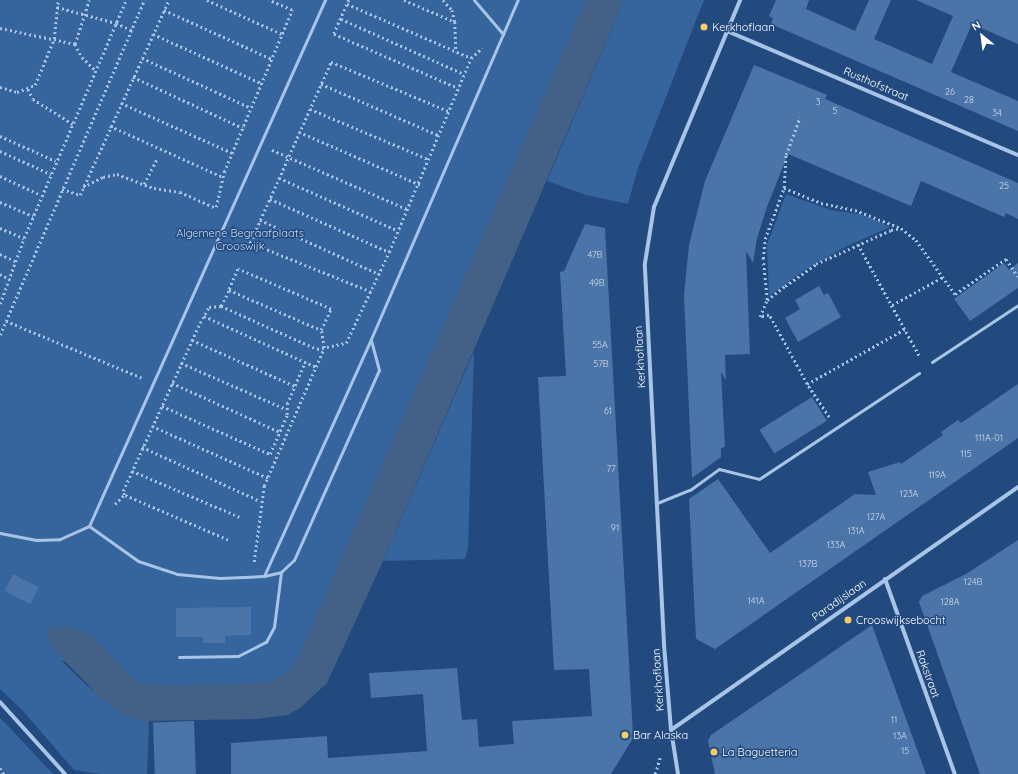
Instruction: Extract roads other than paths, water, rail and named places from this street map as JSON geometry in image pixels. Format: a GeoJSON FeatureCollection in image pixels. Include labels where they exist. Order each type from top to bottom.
{"type":"FeatureCollection","features":[{"type":"Feature","properties":{"kind":"street","name":"Kerkhoflaan"},"geometry":{"type":"LineString","coordinates":[[678,774],[671,730],[657,503],[645,263],[654,207],[740,0]]}},
{"type":"Feature","properties":{"kind":"street","name":"Rusthofstraat"},"geometry":{"type":"LineString","coordinates":[[727,31],[1018,155]]}},
{"type":"Feature","properties":{"kind":"street","name":"Paradijslaan"},"geometry":{"type":"LineString","coordinates":[[671,730],[1018,486]]}},
{"type":"Feature","properties":{"kind":"street","name":"Rakstraat"},"geometry":{"type":"LineString","coordinates":[[884,579],[955,774]]}},
{"type":"Feature","properties":{"kind":"street"},"geometry":{"type":"LineString","coordinates":[[0,702],[65,774]]}},
{"type":"Feature","properties":{"kind":"lane"},"geometry":{"type":"LineString","coordinates":[[0,533],[36,540],[60,539],[89,526],[325,0]]}},
{"type":"Feature","properties":{"kind":"lane"},"geometry":{"type":"LineString","coordinates":[[474,0],[503,34]]}},
{"type":"Feature","properties":{"kind":"lane"},"geometry":{"type":"LineString","coordinates":[[264,576],[371,339],[518,0]]}},
{"type":"Feature","properties":{"kind":"lane"},"geometry":{"type":"LineString","coordinates":[[932,362],[1018,305]]}},
{"type":"Feature","properties":{"kind":"lane"},"geometry":{"type":"LineString","coordinates":[[89,526],[138,561],[177,574],[220,578],[264,576],[281,572],[294,560],[379,370],[371,339]]}},
{"type":"Feature","properties":{"kind":"lane"},"geometry":{"type":"LineString","coordinates":[[657,503],[690,490],[720,469],[759,479],[836,429],[919,372]]}},
{"type":"Feature","properties":{"kind":"lane"},"geometry":{"type":"LineString","coordinates":[[179,657],[238,656],[266,642],[274,627],[281,572]]}},
{"type":"Feature","properties":{"kind":"place","name":"Kerkhoflaan"},"geometry":{"type":"Point","coordinates":[704,27]}},
{"type":"Feature","properties":{"kind":"place","name":"Crooswijksebocht"},"geometry":{"type":"Point","coordinates":[848,620]}},
{"type":"Feature","properties":{"kind":"place","name":"Bar Alaska"},"geometry":{"type":"Point","coordinates":[625,735]}},
{"type":"Feature","properties":{"kind":"place","name":"La Baguetteria"},"geometry":{"type":"Point","coordinates":[714,752]}},
{"type":"Feature","properties":{"kind":"park label","name":"Algemene Begraafplaats Crooswijk"},"geometry":{"type":"Point","coordinates":[240,240]}}]}
